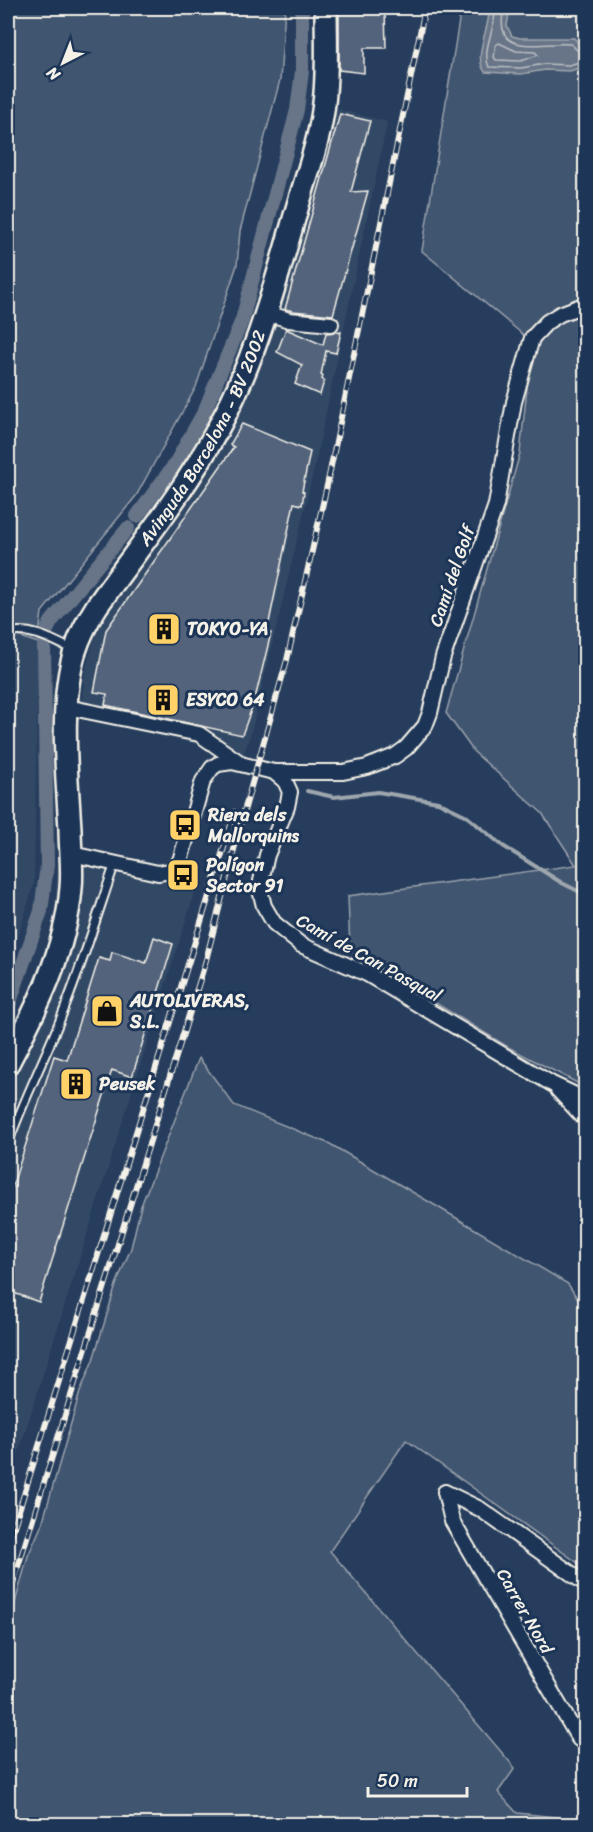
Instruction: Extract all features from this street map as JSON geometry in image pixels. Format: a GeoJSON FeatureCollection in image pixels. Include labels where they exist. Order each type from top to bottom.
{"type":"FeatureCollection","features":[{"type":"Feature","properties":{"kind":"main road","name":"Avinguda Barcelona - BV 2002"},"geometry":{"type":"LineString","coordinates":[[8,1063],[33,1014],[56,958],[67,919],[72,854],[67,707],[75,651],[97,606],[178,494],[215,434],[246,372],[267,313],[322,117],[327,77],[326,8]]}},
{"type":"Feature","properties":{"kind":"street","name":"Camí del Golf"},"geometry":{"type":"LineString","coordinates":[[274,772],[342,772],[367,767],[395,756],[406,748],[425,726],[443,657],[496,505],[514,402],[532,338],[547,322],[585,304]]}},
{"type":"Feature","properties":{"kind":"street"},"geometry":{"type":"LineString","coordinates":[[267,313],[289,320],[331,324]]}},
{"type":"Feature","properties":{"kind":"street"},"geometry":{"type":"LineString","coordinates":[[67,707],[199,734],[240,763]]}},
{"type":"Feature","properties":{"kind":"street"},"geometry":{"type":"LineString","coordinates":[[72,854],[158,873],[171,870],[180,861],[207,774],[218,764],[225,762],[240,763],[274,772]]}},
{"type":"Feature","properties":{"kind":"street","name":"Camí de Can Pasqual"},"geometry":{"type":"LineString","coordinates":[[274,772],[285,781],[290,792],[287,807],[267,855],[261,881],[264,906],[274,923],[294,942],[386,985],[552,1084]]}},
{"type":"Feature","properties":{"kind":"street"},"geometry":{"type":"LineString","coordinates":[[552,1084],[585,1100]]}},
{"type":"Feature","properties":{"kind":"street"},"geometry":{"type":"LineString","coordinates":[[552,1084],[585,1120]]}},
{"type":"Feature","properties":{"kind":"street","name":"Carrer Nord"},"geometry":{"type":"LineString","coordinates":[[585,1584],[480,1509],[445,1492],[452,1521],[579,1739],[585,1743]]}},
{"type":"Feature","properties":{"kind":"lane"},"geometry":{"type":"LineString","coordinates":[[8,633],[16,631],[32,633],[75,651]]}},
{"type":"Feature","properties":{"kind":"lane"},"geometry":{"type":"LineString","coordinates":[[8,1144],[26,1094],[81,967],[115,863]]}},
{"type":"Feature","properties":{"kind":"shaded area"},"geometry":{"type":"Polygon","coordinates":[[[8,8],[285,8],[280,80],[240,231],[237,265],[196,387],[136,496],[42,612],[38,643],[8,633],[8,8]]]}},
{"type":"Feature","properties":{"kind":"shaded area"},"geometry":{"type":"Polygon","coordinates":[[[461,8],[585,8],[585,1087],[508,1047],[350,951],[348,896],[576,865],[542,813],[474,752],[446,713],[520,453],[532,342],[422,251],[461,8]]]}},
{"type":"Feature","properties":{"kind":"shaded area"},"geometry":{"type":"Polygon","coordinates":[[[333,108],[387,122],[314,469],[251,733],[243,755],[80,717],[85,672],[96,633],[224,433],[333,108]]]}},
{"type":"Feature","properties":{"kind":"shaded area"},"geometry":{"type":"Polygon","coordinates":[[[8,633],[38,643],[34,883],[8,971],[8,633]]]}},
{"type":"Feature","properties":{"kind":"shaded area"},"geometry":{"type":"Polygon","coordinates":[[[59,851],[196,888],[8,1486],[8,1037],[15,1026],[53,931],[59,851]]]}},
{"type":"Feature","properties":{"kind":"shaded area"},"geometry":{"type":"Polygon","coordinates":[[[199,1058],[234,1105],[330,1144],[568,1284],[585,1310],[585,1568],[406,1440],[330,1551],[515,1768],[498,1792],[517,1813],[585,1820],[585,1824],[8,1824],[8,1628],[28,1556],[42,1524],[80,1392],[131,1248],[141,1206],[199,1058]]]}},
{"type":"Feature","properties":{"kind":"water"},"geometry":{"type":"Polygon","coordinates":[[[489,8],[510,8],[507,26],[512,36],[574,38],[585,51],[585,64],[583,67],[570,71],[545,70],[521,74],[485,72],[480,58],[489,8]]]}},
{"type":"Feature","properties":{"kind":"building"},"geometry":{"type":"Polygon","coordinates":[[[339,8],[385,8],[386,48],[364,48],[364,73],[339,70],[339,8]]]}},
{"type":"Feature","properties":{"kind":"building"},"geometry":{"type":"Polygon","coordinates":[[[340,114],[370,121],[351,192],[368,191],[333,315],[285,309],[340,114]]]}},
{"type":"Feature","properties":{"kind":"building"},"geometry":{"type":"Polygon","coordinates":[[[286,329],[323,345],[326,333],[341,332],[336,353],[326,351],[321,375],[324,381],[320,395],[295,384],[302,365],[277,352],[286,329]]]}},
{"type":"Feature","properties":{"kind":"building"},"geometry":{"type":"Polygon","coordinates":[[[242,424],[310,452],[302,491],[304,492],[302,505],[294,503],[267,632],[271,633],[255,699],[242,735],[105,705],[107,694],[94,692],[106,630],[234,447],[230,445],[242,424]]]}},
{"type":"Feature","properties":{"kind":"building"},"geometry":{"type":"Polygon","coordinates":[[[154,937],[173,944],[132,1077],[112,1070],[39,1302],[8,1291],[8,1200],[54,1056],[67,1060],[99,958],[110,961],[112,952],[146,963],[154,937]]]}},
{"type":"Feature","properties":{"kind":"waterway"},"geometry":{"type":"LineString","coordinates":[[137,516],[175,464],[204,412],[242,320],[297,110],[302,71],[302,8]]}},
{"type":"Feature","properties":{"kind":"waterway"},"geometry":{"type":"LineString","coordinates":[[47,630],[51,622],[128,528]]}},
{"type":"Feature","properties":{"kind":"waterway"},"geometry":{"type":"LineString","coordinates":[[8,1008],[41,911],[47,865],[44,644]]}},
{"type":"Feature","properties":{"kind":"waterway"},"geometry":{"type":"LineString","coordinates":[[307,791],[334,797],[378,792],[438,802],[465,815],[503,846],[562,883],[586,895]]}},
{"type":"Feature","properties":{"kind":"railway"},"geometry":{"type":"LineString","coordinates":[[8,1599],[206,960],[241,822],[287,660],[328,481],[425,8]]}},
{"type":"Feature","properties":{"kind":"railway"},"geometry":{"type":"LineString","coordinates":[[8,1546],[235,812]]}},
{"type":"Feature","properties":{"kind":"place","name":"TOKYO-YA"},"geometry":{"type":"Point","coordinates":[164,629]}},
{"type":"Feature","properties":{"kind":"place","name":"ESYCO 64"},"geometry":{"type":"Point","coordinates":[163,700]}},
{"type":"Feature","properties":{"kind":"place","name":"Riera dels Mallorquins"},"geometry":{"type":"Point","coordinates":[185,825]}},
{"type":"Feature","properties":{"kind":"place","name":"Polígon Sector 91"},"geometry":{"type":"Point","coordinates":[183,875]}},
{"type":"Feature","properties":{"kind":"place","name":"AUTOLIVERAS, S.L."},"geometry":{"type":"Point","coordinates":[107,1011]}},
{"type":"Feature","properties":{"kind":"place","name":"Peusek"},"geometry":{"type":"Point","coordinates":[76,1084]}}]}
